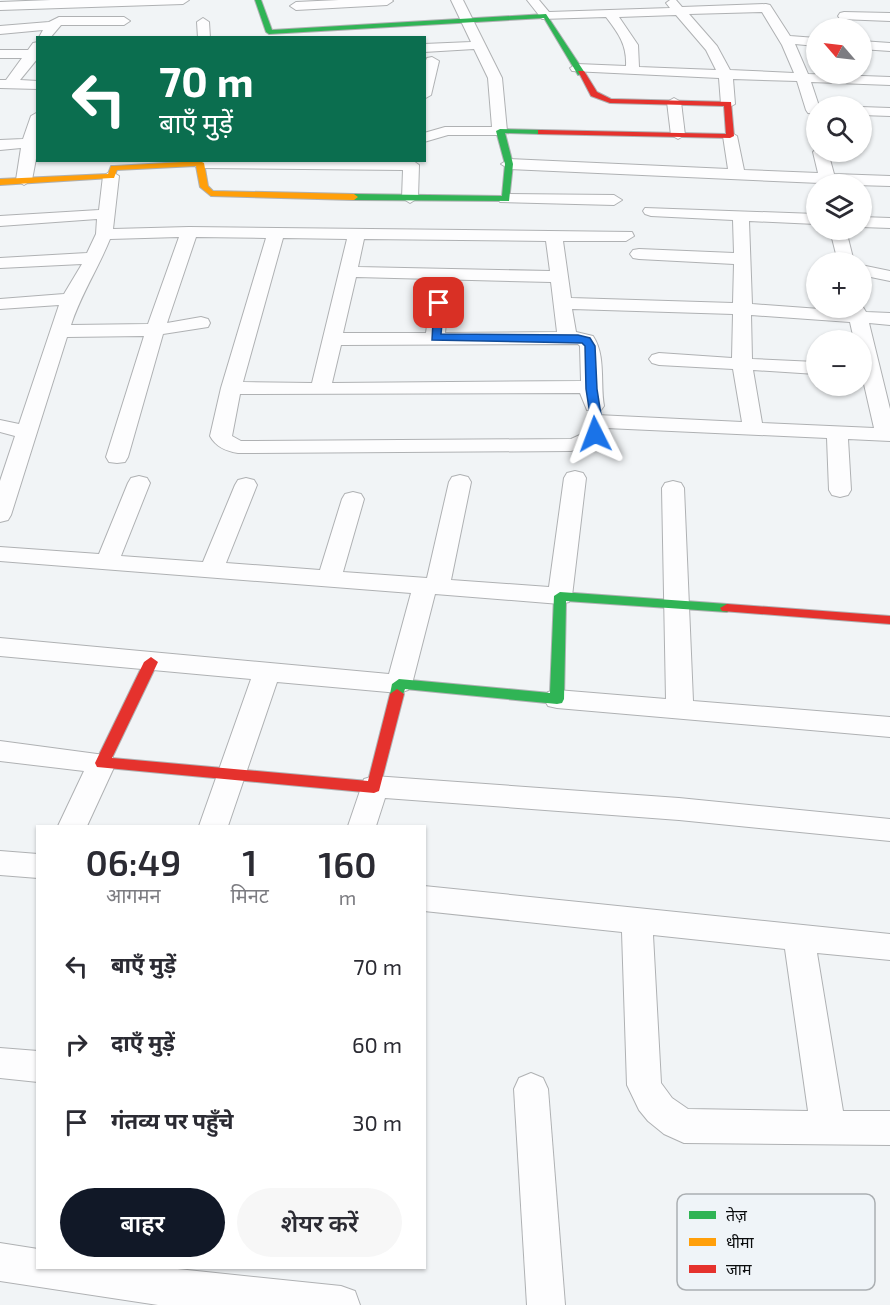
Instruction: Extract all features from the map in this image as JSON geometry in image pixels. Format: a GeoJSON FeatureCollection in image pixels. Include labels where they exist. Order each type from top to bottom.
{"type":"FeatureCollection","features":[{"type":"Feature","properties":{"kind":"street"},"geometry":{"type":"LineString","coordinates":[[116,36],[136,0]]}},
{"type":"Feature","properties":{"kind":"street"},"geometry":{"type":"LineString","coordinates":[[9,4],[183,0]]}},
{"type":"Feature","properties":{"kind":"street"},"geometry":{"type":"LineString","coordinates":[[258,0],[270,35],[394,23],[678,12],[766,4],[788,40],[810,96]]}},
{"type":"Feature","properties":{"kind":"street"},"geometry":{"type":"LineString","coordinates":[[296,6],[387,0],[394,23]]}},
{"type":"Feature","properties":{"kind":"street"},"geometry":{"type":"LineString","coordinates":[[456,0],[495,78],[500,130],[509,164],[506,199]]}},
{"type":"Feature","properties":{"kind":"street"},"geometry":{"type":"LineString","coordinates":[[533,0],[546,16],[594,94],[600,98],[610,101],[728,104]]}},
{"type":"Feature","properties":{"kind":"street"},"geometry":{"type":"LineString","coordinates":[[670,0],[678,12],[711,46],[726,75],[730,136],[737,174]]}},
{"type":"Feature","properties":{"kind":"street"},"geometry":{"type":"LineString","coordinates":[[846,18],[842,12],[890,17]]}},
{"type":"Feature","properties":{"kind":"street"},"geometry":{"type":"LineString","coordinates":[[610,14],[632,43],[634,50],[632,70]]}},
{"type":"Feature","properties":{"kind":"street"},"geometry":{"type":"LineString","coordinates":[[0,30],[52,25],[67,21],[124,21]]}},
{"type":"Feature","properties":{"kind":"street"},"geometry":{"type":"LineString","coordinates":[[204,22],[204,36]]}},
{"type":"Feature","properties":{"kind":"street"},"geometry":{"type":"LineString","coordinates":[[44,36],[52,25]]}},
{"type":"Feature","properties":{"kind":"street"},"geometry":{"type":"LineString","coordinates":[[788,40],[806,41]]}},
{"type":"Feature","properties":{"kind":"street"},"geometry":{"type":"LineString","coordinates":[[426,48],[478,45]]}},
{"type":"Feature","properties":{"kind":"street"},"geometry":{"type":"LineString","coordinates":[[872,45],[890,47]]}},
{"type":"Feature","properties":{"kind":"street"},"geometry":{"type":"LineString","coordinates":[[0,54],[36,51]]}},
{"type":"Feature","properties":{"kind":"street"},"geometry":{"type":"LineString","coordinates":[[5,84],[36,51]]}},
{"type":"Feature","properties":{"kind":"street"},"geometry":{"type":"LineString","coordinates":[[426,86],[432,61]]}},
{"type":"Feature","properties":{"kind":"street"},"geometry":{"type":"LineString","coordinates":[[578,68],[889,81],[882,66]]}},
{"type":"Feature","properties":{"kind":"street"},"geometry":{"type":"LineString","coordinates":[[5,84],[36,85]]}},
{"type":"Feature","properties":{"kind":"street"},"geometry":{"type":"LineString","coordinates":[[674,102],[678,135]]}},
{"type":"Feature","properties":{"kind":"street"},"geometry":{"type":"LineString","coordinates":[[872,111],[890,112]]}},
{"type":"Feature","properties":{"kind":"street"},"geometry":{"type":"LineString","coordinates":[[432,120],[445,126],[445,131]]}},
{"type":"Feature","properties":{"kind":"street"},"geometry":{"type":"LineString","coordinates":[[24,180],[36,127]]}},
{"type":"Feature","properties":{"kind":"street"},"geometry":{"type":"LineString","coordinates":[[426,138],[445,131],[500,130],[730,136]]}},
{"type":"Feature","properties":{"kind":"street"},"geometry":{"type":"LineString","coordinates":[[0,145],[33,143]]}},
{"type":"Feature","properties":{"kind":"street"},"geometry":{"type":"LineString","coordinates":[[0,182],[114,168],[200,162],[411,165],[410,198]]}},
{"type":"Feature","properties":{"kind":"street"},"geometry":{"type":"LineString","coordinates":[[200,162],[204,188],[211,193],[221,195],[614,200]]}},
{"type":"Feature","properties":{"kind":"street"},"geometry":{"type":"LineString","coordinates":[[509,164],[806,179]]}},
{"type":"Feature","properties":{"kind":"street"},"geometry":{"type":"LineString","coordinates":[[0,515],[70,299],[94,258],[104,234],[114,168]]}},
{"type":"Feature","properties":{"kind":"street"},"geometry":{"type":"LineString","coordinates":[[760,175],[806,189]]}},
{"type":"Feature","properties":{"kind":"street"},"geometry":{"type":"LineString","coordinates":[[872,181],[890,181]]}},
{"type":"Feature","properties":{"kind":"street"},"geometry":{"type":"LineString","coordinates":[[651,211],[806,219]]}},
{"type":"Feature","properties":{"kind":"street"},"geometry":{"type":"LineString","coordinates":[[0,221],[106,214]]}},
{"type":"Feature","properties":{"kind":"street"},"geometry":{"type":"LineString","coordinates":[[741,216],[742,364],[753,428]]}},
{"type":"Feature","properties":{"kind":"street"},"geometry":{"type":"LineString","coordinates":[[872,222],[890,223]]}},
{"type":"Feature","properties":{"kind":"street"},"geometry":{"type":"LineString","coordinates":[[104,234],[189,232],[626,236]]}},
{"type":"Feature","properties":{"kind":"street"},"geometry":{"type":"LineString","coordinates":[[117,457],[155,330],[189,232]]}},
{"type":"Feature","properties":{"kind":"street"},"geometry":{"type":"LineString","coordinates":[[276,234],[231,388],[221,436],[223,440],[238,447],[571,446],[588,442],[595,434],[597,421],[591,389],[590,346],[586,340],[435,337],[333,339]]}},
{"type":"Feature","properties":{"kind":"street"},"geometry":{"type":"LineString","coordinates":[[321,389],[357,234]]}},
{"type":"Feature","properties":{"kind":"street"},"geometry":{"type":"LineString","coordinates":[[554,236],[567,338]]}},
{"type":"Feature","properties":{"kind":"street"},"geometry":{"type":"LineString","coordinates":[[639,254],[743,259]]}},
{"type":"Feature","properties":{"kind":"street"},"geometry":{"type":"LineString","coordinates":[[0,263],[94,258]]}},
{"type":"Feature","properties":{"kind":"street"},"geometry":{"type":"LineString","coordinates":[[872,272],[890,276]]}},
{"type":"Feature","properties":{"kind":"street"},"geometry":{"type":"LineString","coordinates":[[348,273],[561,277]]}},
{"type":"Feature","properties":{"kind":"street"},"geometry":{"type":"LineString","coordinates":[[0,304],[70,299]]}},
{"type":"Feature","properties":{"kind":"street"},"geometry":{"type":"LineString","coordinates":[[435,337],[439,303]]}},
{"type":"Feature","properties":{"kind":"street"},"geometry":{"type":"LineString","coordinates":[[564,303],[806,311]]}},
{"type":"Feature","properties":{"kind":"street"},"geometry":{"type":"LineString","coordinates":[[872,315],[890,319]]}},
{"type":"Feature","properties":{"kind":"street"},"geometry":{"type":"LineString","coordinates":[[597,421],[888,435],[874,371],[859,318]]}},
{"type":"Feature","properties":{"kind":"street"},"geometry":{"type":"LineString","coordinates":[[60,331],[155,330],[201,323]]}},
{"type":"Feature","properties":{"kind":"street"},"geometry":{"type":"LineString","coordinates":[[659,359],[806,367]]}},
{"type":"Feature","properties":{"kind":"street"},"geometry":{"type":"LineString","coordinates":[[231,388],[527,386],[591,389]]}},
{"type":"Feature","properties":{"kind":"street"},"geometry":{"type":"LineString","coordinates":[[0,426],[27,432]]}},
{"type":"Feature","properties":{"kind":"street"},"geometry":{"type":"LineString","coordinates":[[837,432],[840,490]]}},
{"type":"Feature","properties":{"kind":"street"},"geometry":{"type":"LineString","coordinates":[[557,699],[560,596],[575,478]]}},
{"type":"Feature","properties":{"kind":"street"},"geometry":{"type":"LineString","coordinates":[[362,825],[399,684],[431,586],[460,482]]}},
{"type":"Feature","properties":{"kind":"street"},"geometry":{"type":"LineString","coordinates":[[106,562],[140,483]]}},
{"type":"Feature","properties":{"kind":"street"},"geometry":{"type":"LineString","coordinates":[[211,570],[246,485]]}},
{"type":"Feature","properties":{"kind":"street"},"geometry":{"type":"LineString","coordinates":[[673,488],[680,710]]}},
{"type":"Feature","properties":{"kind":"street"},"geometry":{"type":"LineString","coordinates":[[329,579],[353,499]]}},
{"type":"Feature","properties":{"kind":"street"},"geometry":{"type":"LineString","coordinates":[[0,554],[890,620]]}},
{"type":"Feature","properties":{"kind":"street"},"geometry":{"type":"LineString","coordinates":[[0,647],[557,699],[890,727]]}},
{"type":"Feature","properties":{"kind":"street"},"geometry":{"type":"LineString","coordinates":[[73,825],[151,662]]}},
{"type":"Feature","properties":{"kind":"street"},"geometry":{"type":"LineString","coordinates":[[214,825],[267,672]]}},
{"type":"Feature","properties":{"kind":"street"},"geometry":{"type":"LineString","coordinates":[[0,751],[102,763],[374,787],[679,809],[890,830]]}},
{"type":"Feature","properties":{"kind":"street"},"geometry":{"type":"LineString","coordinates":[[0,863],[36,866]]}},
{"type":"Feature","properties":{"kind":"street"},"geometry":{"type":"LineString","coordinates":[[426,898],[890,947]]}},
{"type":"Feature","properties":{"kind":"street"},"geometry":{"type":"LineString","coordinates":[[637,920],[644,1085],[651,1102],[667,1117],[684,1126],[890,1128]]}},
{"type":"Feature","properties":{"kind":"street"},"geometry":{"type":"LineString","coordinates":[[799,937],[828,1128]]}},
{"type":"Feature","properties":{"kind":"street"},"geometry":{"type":"LineString","coordinates":[[0,1063],[36,1067]]}},
{"type":"Feature","properties":{"kind":"street"},"geometry":{"type":"LineString","coordinates":[[531,1089],[546,1305]]}},
{"type":"Feature","properties":{"kind":"street"},"geometry":{"type":"LineString","coordinates":[[0,1262],[36,1268]]}},
{"type":"Feature","properties":{"kind":"street"},"geometry":{"type":"LineString","coordinates":[[44,1269],[150,1286],[341,1305]]}},
{"type":"Feature","properties":{"kind":"traffic: fast"},"geometry":{"type":"LineString","coordinates":[[258,0],[269,32],[546,16],[581,73]]}},
{"type":"Feature","properties":{"kind":"traffic: fast"},"geometry":{"type":"LineString","coordinates":[[354,197],[506,199],[509,164],[500,131],[541,132]]}},
{"type":"Feature","properties":{"kind":"traffic: fast"},"geometry":{"type":"LineString","coordinates":[[397,694],[399,684],[557,699],[560,596],[727,608]]}},
{"type":"Feature","properties":{"kind":"traffic: slow"},"geometry":{"type":"LineString","coordinates":[[0,182],[111,176],[114,168],[200,163],[204,187],[211,193],[354,197]]}},
{"type":"Feature","properties":{"kind":"traffic: jam"},"geometry":{"type":"LineString","coordinates":[[541,132],[730,136],[728,104],[610,101],[594,94],[581,73]]}},
{"type":"Feature","properties":{"kind":"traffic: jam"},"geometry":{"type":"LineString","coordinates":[[727,608],[890,620]]}},
{"type":"Feature","properties":{"kind":"traffic: jam"},"geometry":{"type":"LineString","coordinates":[[151,662],[102,763],[374,787],[397,694]]}},
{"type":"Feature","properties":{"kind":"route"},"geometry":{"type":"LineString","coordinates":[[439,303],[435,337],[578,338],[586,340],[590,346],[591,389],[597,421],[595,434]]}}]}
